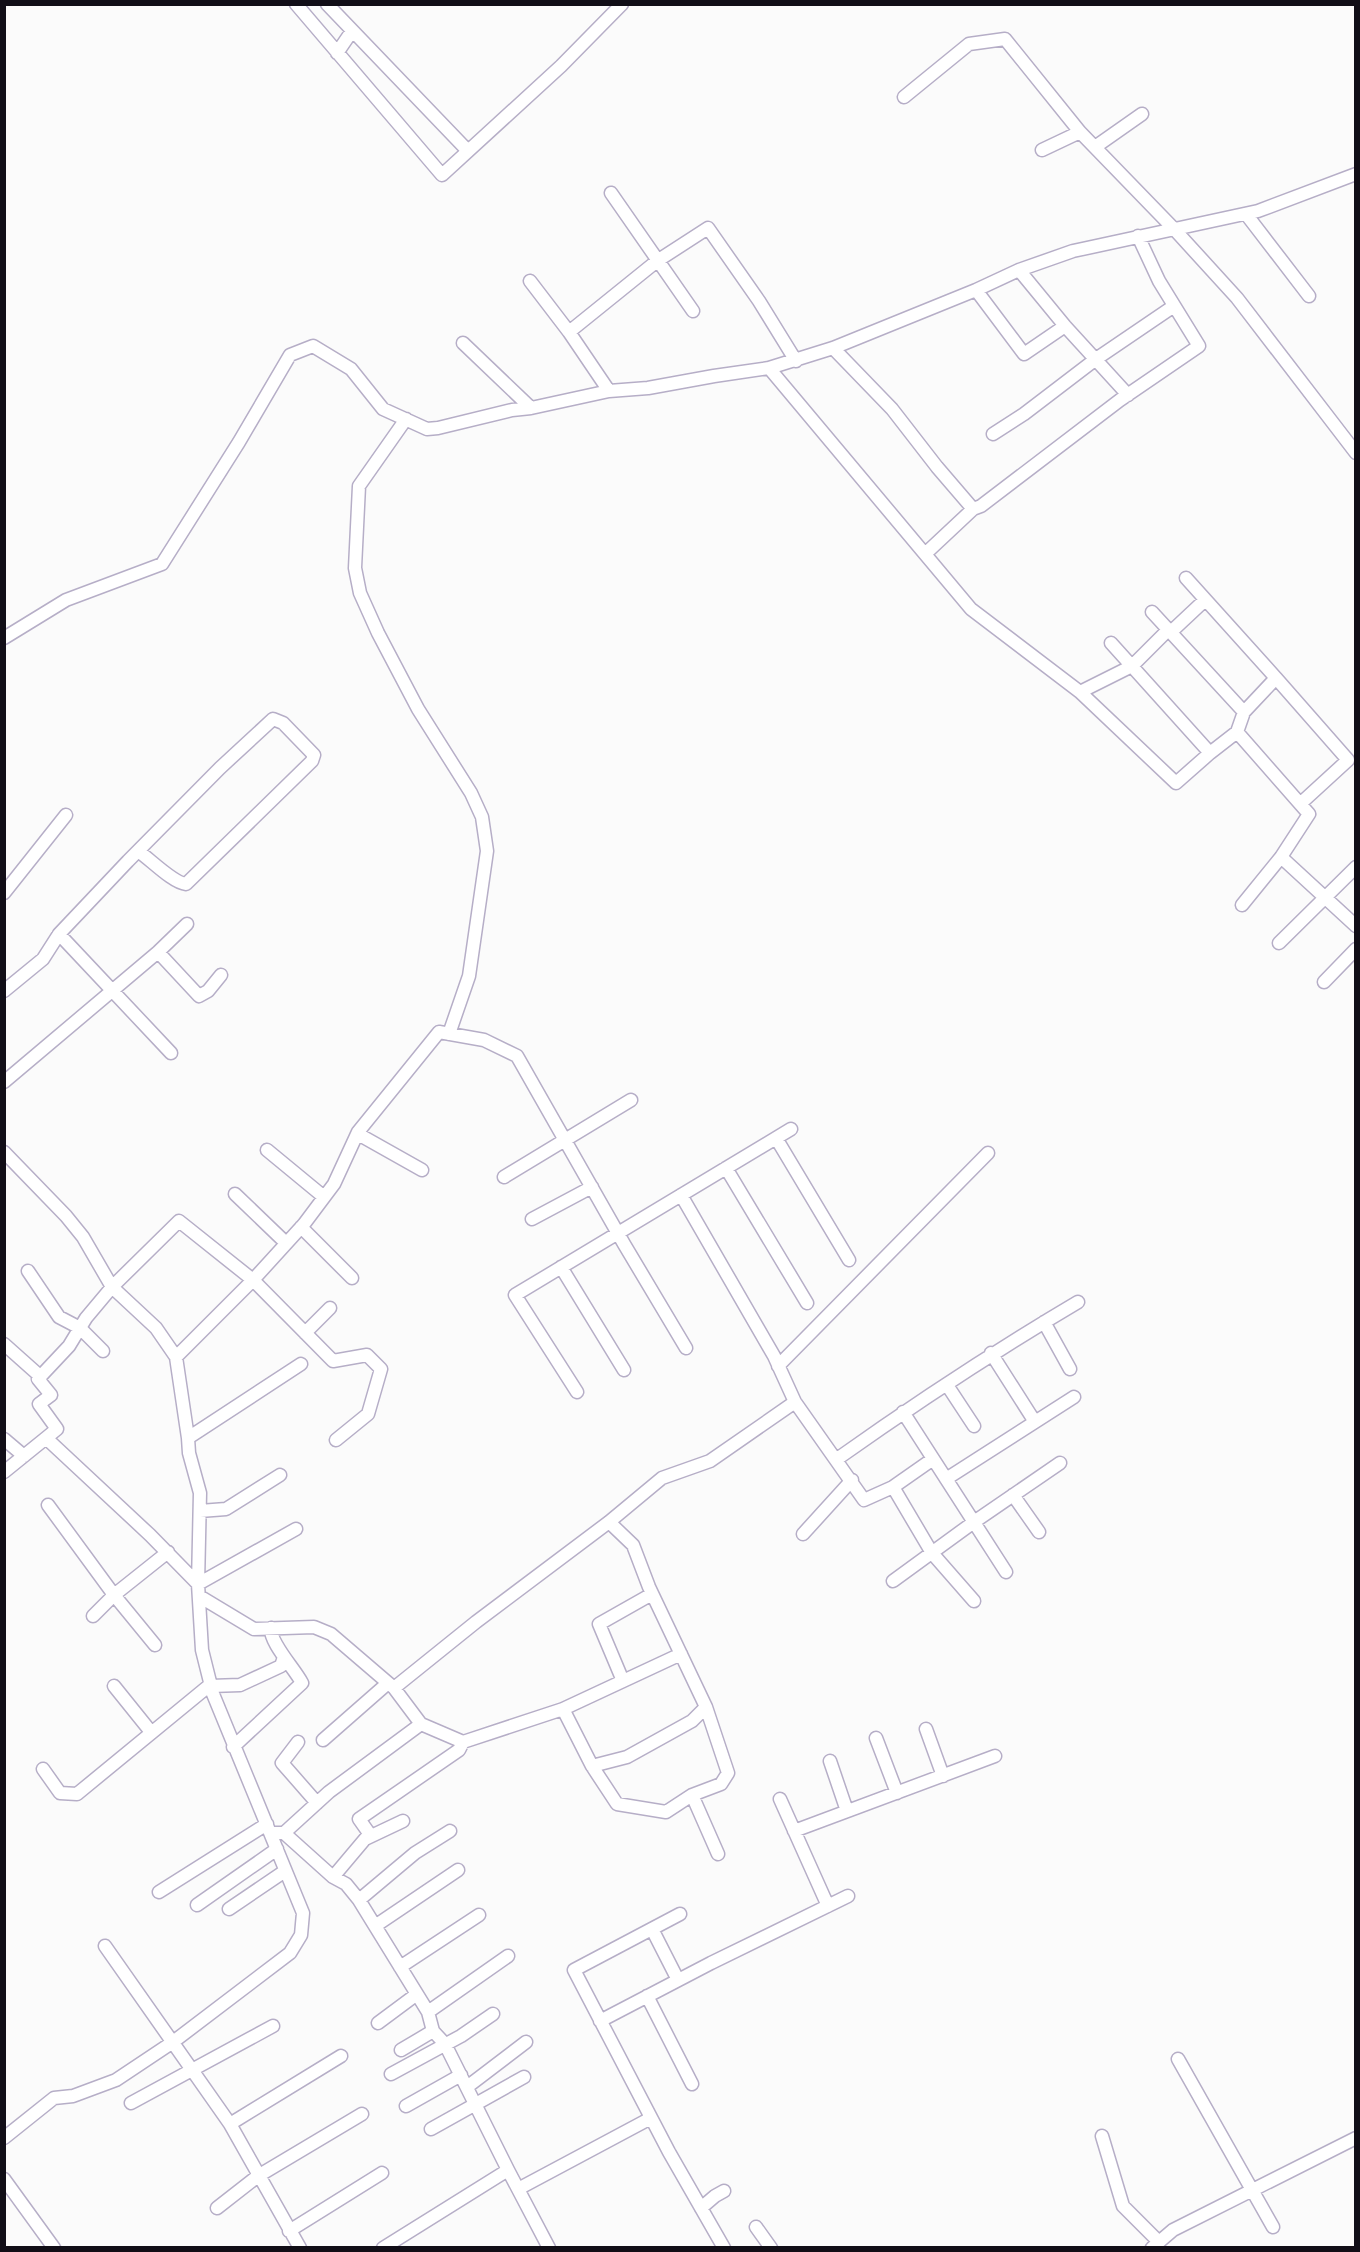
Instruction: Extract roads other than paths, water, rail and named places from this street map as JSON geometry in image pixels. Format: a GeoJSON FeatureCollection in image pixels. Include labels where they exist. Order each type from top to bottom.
{"type":"FeatureCollection","features":[{"type":"Feature","properties":{"kind":"street"},"geometry":{"type":"LineString","coordinates":[[296,4],[442,175],[561,66],[622,4]]}},
{"type":"Feature","properties":{"kind":"street"},"geometry":{"type":"LineString","coordinates":[[327,4],[468,151]]}},
{"type":"Feature","properties":{"kind":"street"},"geometry":{"type":"LineString","coordinates":[[337,53],[352,31]]}},
{"type":"Feature","properties":{"kind":"street"},"geometry":{"type":"LineString","coordinates":[[904,97],[969,44],[1005,39],[1080,132],[1237,298],[1356,453]]}},
{"type":"Feature","properties":{"kind":"street"},"geometry":{"type":"LineString","coordinates":[[1095,147],[1142,114]]}},
{"type":"Feature","properties":{"kind":"street"},"geometry":{"type":"LineString","coordinates":[[1042,150],[1080,132]]}},
{"type":"Feature","properties":{"kind":"street"},"geometry":{"type":"LineString","coordinates":[[4,638],[66,600],[162,564],[240,442],[290,355],[313,346],[351,369],[383,409],[427,429],[438,428],[513,410],[609,392],[648,388],[769,368],[833,348],[976,290],[1019,270],[1073,251],[1258,211],[1356,174]]}},
{"type":"Feature","properties":{"kind":"street"},"geometry":{"type":"LineString","coordinates":[[611,193],[693,311]]}},
{"type":"Feature","properties":{"kind":"street"},"geometry":{"type":"LineString","coordinates":[[1246,214],[1309,296]]}},
{"type":"Feature","properties":{"kind":"street"},"geometry":{"type":"LineString","coordinates":[[569,332],[657,261],[708,228],[759,301],[796,360]]}},
{"type":"Feature","properties":{"kind":"street"},"geometry":{"type":"LineString","coordinates":[[925,554],[973,509],[981,506],[1128,395],[1200,346],[1152,268],[1138,236]]}},
{"type":"Feature","properties":{"kind":"street"},"geometry":{"type":"LineString","coordinates":[[1019,270],[1065,326],[1128,395]]}},
{"type":"Feature","properties":{"kind":"street"},"geometry":{"type":"LineString","coordinates":[[530,281],[569,332],[609,392]]}},
{"type":"Feature","properties":{"kind":"street"},"geometry":{"type":"LineString","coordinates":[[976,290],[1024,354],[1065,326]]}},
{"type":"Feature","properties":{"kind":"street"},"geometry":{"type":"LineString","coordinates":[[993,434],[1174,306]]}},
{"type":"Feature","properties":{"kind":"street"},"geometry":{"type":"LineString","coordinates":[[463,343],[531,408]]}},
{"type":"Feature","properties":{"kind":"street"},"geometry":{"type":"LineString","coordinates":[[833,348],[892,409],[973,509]]}},
{"type":"Feature","properties":{"kind":"street"},"geometry":{"type":"LineString","coordinates":[[769,368],[971,609],[1080,692],[1176,783],[1237,732],[1244,712],[1276,678]]}},
{"type":"Feature","properties":{"kind":"street"},"geometry":{"type":"LineString","coordinates":[[406,420],[359,486],[355,568],[360,593],[378,633],[418,708],[471,792],[482,818],[487,850],[469,976],[449,1034]]}},
{"type":"Feature","properties":{"kind":"street"},"geometry":{"type":"LineString","coordinates":[[1186,578],[1348,760],[1300,804]]}},
{"type":"Feature","properties":{"kind":"street"},"geometry":{"type":"LineString","coordinates":[[1080,692],[1132,666],[1166,632],[1170,632],[1205,600]]}},
{"type":"Feature","properties":{"kind":"street"},"geometry":{"type":"LineString","coordinates":[[1152,612],[1244,712]]}},
{"type":"Feature","properties":{"kind":"street"},"geometry":{"type":"LineString","coordinates":[[1111,643],[1210,753]]}},
{"type":"Feature","properties":{"kind":"street"},"geometry":{"type":"LineString","coordinates":[[4,991],[43,959],[59,934],[138,851],[273,718],[283,723],[315,755],[312,761],[186,884],[174,879],[138,851]]}},
{"type":"Feature","properties":{"kind":"street"},"geometry":{"type":"LineString","coordinates":[[1237,732],[1309,814],[1281,857],[1242,905]]}},
{"type":"Feature","properties":{"kind":"street"},"geometry":{"type":"LineString","coordinates":[[4,893],[66,815]]}},
{"type":"Feature","properties":{"kind":"street"},"geometry":{"type":"LineString","coordinates":[[1281,857],[1356,926]]}},
{"type":"Feature","properties":{"kind":"street"},"geometry":{"type":"LineString","coordinates":[[1279,943],[1356,867]]}},
{"type":"Feature","properties":{"kind":"street"},"geometry":{"type":"LineString","coordinates":[[4,1082],[158,952],[187,924]]}},
{"type":"Feature","properties":{"kind":"street"},"geometry":{"type":"LineString","coordinates":[[59,934],[171,1053]]}},
{"type":"Feature","properties":{"kind":"street"},"geometry":{"type":"LineString","coordinates":[[1324,982],[1356,949]]}},
{"type":"Feature","properties":{"kind":"street"},"geometry":{"type":"LineString","coordinates":[[158,952],[199,996],[208,991],[221,975]]}},
{"type":"Feature","properties":{"kind":"street"},"geometry":{"type":"LineString","coordinates":[[176,1357],[253,1280],[301,1227],[333,1184],[358,1134],[439,1032],[484,1040],[517,1056],[686,1348]]}},
{"type":"Feature","properties":{"kind":"street"},"geometry":{"type":"LineString","coordinates":[[504,1177],[632,1100]]}},
{"type":"Feature","properties":{"kind":"street"},"geometry":{"type":"LineString","coordinates":[[577,1392],[515,1295],[791,1129]]}},
{"type":"Feature","properties":{"kind":"street"},"geometry":{"type":"LineString","coordinates":[[358,1134],[422,1170]]}},
{"type":"Feature","properties":{"kind":"street"},"geometry":{"type":"LineString","coordinates":[[776,1138],[849,1260]]}},
{"type":"Feature","properties":{"kind":"street"},"geometry":{"type":"LineString","coordinates":[[267,1150],[324,1197]]}},
{"type":"Feature","properties":{"kind":"street"},"geometry":{"type":"LineString","coordinates":[[4,1152],[66,1216],[83,1237],[112,1287],[156,1328],[176,1357],[189,1453],[200,1493],[199,1590],[202,1650],[211,1685],[233,1747],[303,1913],[302,1935],[290,1953],[172,2042],[116,2080],[73,2096],[54,2098],[4,2138]]}},
{"type":"Feature","properties":{"kind":"street"},"geometry":{"type":"LineString","coordinates":[[778,1365],[988,1153]]}},
{"type":"Feature","properties":{"kind":"street"},"geometry":{"type":"LineString","coordinates":[[726,1168],[807,1303]]}},
{"type":"Feature","properties":{"kind":"street"},"geometry":{"type":"LineString","coordinates":[[532,1219],[592,1187]]}},
{"type":"Feature","properties":{"kind":"street"},"geometry":{"type":"LineString","coordinates":[[235,1194],[286,1244]]}},
{"type":"Feature","properties":{"kind":"street"},"geometry":{"type":"LineString","coordinates":[[681,1195],[778,1365],[795,1402],[864,1500],[893,1487],[933,1459]]}},
{"type":"Feature","properties":{"kind":"street"},"geometry":{"type":"LineString","coordinates":[[4,1472],[57,1429],[39,1404],[51,1395],[39,1379],[69,1346],[112,1287],[179,1221],[253,1280],[333,1360],[367,1354],[381,1369],[368,1414],[336,1440]]}},
{"type":"Feature","properties":{"kind":"street"},"geometry":{"type":"LineString","coordinates":[[301,1227],[352,1278]]}},
{"type":"Feature","properties":{"kind":"street"},"geometry":{"type":"LineString","coordinates":[[561,1267],[624,1370]]}},
{"type":"Feature","properties":{"kind":"street"},"geometry":{"type":"LineString","coordinates":[[28,1271],[59,1317],[80,1328],[103,1350]]}},
{"type":"Feature","properties":{"kind":"street"},"geometry":{"type":"LineString","coordinates":[[837,1459],[991,1353],[1078,1302]]}},
{"type":"Feature","properties":{"kind":"street"},"geometry":{"type":"LineString","coordinates":[[305,1333],[330,1308]]}},
{"type":"Feature","properties":{"kind":"street"},"geometry":{"type":"LineString","coordinates":[[1044,1322],[1070,1369]]}},
{"type":"Feature","properties":{"kind":"street"},"geometry":{"type":"LineString","coordinates":[[4,1344],[41,1377]]}},
{"type":"Feature","properties":{"kind":"street"},"geometry":{"type":"LineString","coordinates":[[991,1353],[1035,1422]]}},
{"type":"Feature","properties":{"kind":"street"},"geometry":{"type":"LineString","coordinates":[[188,1438],[301,1364]]}},
{"type":"Feature","properties":{"kind":"street"},"geometry":{"type":"LineString","coordinates":[[947,1385],[974,1426]]}},
{"type":"Feature","properties":{"kind":"street"},"geometry":{"type":"LineString","coordinates":[[946,1479],[1074,1397]]}},
{"type":"Feature","properties":{"kind":"street"},"geometry":{"type":"LineString","coordinates":[[323,1740],[391,1685],[609,1522],[662,1478],[710,1461],[795,1402]]}},
{"type":"Feature","properties":{"kind":"street"},"geometry":{"type":"LineString","coordinates":[[903,1412],[1006,1572]]}},
{"type":"Feature","properties":{"kind":"street"},"geometry":{"type":"LineString","coordinates":[[46,1438],[168,1552],[199,1590],[254,1629],[314,1627],[331,1634],[391,1685],[421,1724],[463,1742],[562,1709],[681,1654]]}},
{"type":"Feature","properties":{"kind":"street"},"geometry":{"type":"LineString","coordinates":[[4,1439],[24,1456]]}},
{"type":"Feature","properties":{"kind":"street"},"geometry":{"type":"LineString","coordinates":[[893,1581],[1060,1463]]}},
{"type":"Feature","properties":{"kind":"street"},"geometry":{"type":"LineString","coordinates":[[200,1511],[226,1509],[279,1475]]}},
{"type":"Feature","properties":{"kind":"street"},"geometry":{"type":"LineString","coordinates":[[803,1534],[852,1480]]}},
{"type":"Feature","properties":{"kind":"street"},"geometry":{"type":"LineString","coordinates":[[893,1487],[932,1553],[974,1600]]}},
{"type":"Feature","properties":{"kind":"street"},"geometry":{"type":"LineString","coordinates":[[1013,1495],[1039,1532]]}},
{"type":"Feature","properties":{"kind":"street"},"geometry":{"type":"LineString","coordinates":[[48,1505],[114,1595],[155,1645]]}},
{"type":"Feature","properties":{"kind":"street"},"geometry":{"type":"LineString","coordinates":[[562,1709],[592,1766],[617,1804],[666,1812],[692,1795],[721,1784],[728,1773],[706,1707],[652,1594],[633,1545],[609,1522]]}},
{"type":"Feature","properties":{"kind":"street"},"geometry":{"type":"LineString","coordinates":[[199,1590],[296,1529]]}},
{"type":"Feature","properties":{"kind":"street"},"geometry":{"type":"LineString","coordinates":[[93,1616],[114,1595],[168,1552]]}},
{"type":"Feature","properties":{"kind":"street"},"geometry":{"type":"LineString","coordinates":[[623,1681],[599,1624],[652,1594]]}},
{"type":"Feature","properties":{"kind":"street"},"geometry":{"type":"LineString","coordinates":[[233,1747],[302,1683],[296,1670],[284,1657],[270,1634],[270,1628]]}},
{"type":"Feature","properties":{"kind":"street"},"geometry":{"type":"LineString","coordinates":[[43,1769],[60,1793],[77,1794],[211,1685],[240,1685],[261,1677],[281,1666],[284,1657]]}},
{"type":"Feature","properties":{"kind":"street"},"geometry":{"type":"LineString","coordinates":[[114,1686],[151,1732]]}},
{"type":"Feature","properties":{"kind":"street"},"geometry":{"type":"LineString","coordinates":[[592,1766],[627,1757],[692,1720],[706,1707]]}},
{"type":"Feature","properties":{"kind":"street"},"geometry":{"type":"LineString","coordinates":[[284,1833],[316,1803],[421,1724]]}},
{"type":"Feature","properties":{"kind":"street"},"geometry":{"type":"LineString","coordinates":[[926,1729],[943,1776]]}},
{"type":"Feature","properties":{"kind":"street"},"geometry":{"type":"LineString","coordinates":[[876,1738],[897,1792]]}},
{"type":"Feature","properties":{"kind":"street"},"geometry":{"type":"LineString","coordinates":[[298,1742],[282,1763],[316,1803]]}},
{"type":"Feature","properties":{"kind":"street"},"geometry":{"type":"LineString","coordinates":[[371,1836],[359,1819],[459,1750],[463,1742]]}},
{"type":"Feature","properties":{"kind":"street"},"geometry":{"type":"LineString","coordinates":[[794,1831],[995,1756]]}},
{"type":"Feature","properties":{"kind":"street"},"geometry":{"type":"LineString","coordinates":[[830,1761],[847,1811]]}},
{"type":"Feature","properties":{"kind":"street"},"geometry":{"type":"LineString","coordinates":[[692,1795],[718,1854]]}},
{"type":"Feature","properties":{"kind":"street"},"geometry":{"type":"LineString","coordinates":[[780,1799],[828,1906]]}},
{"type":"Feature","properties":{"kind":"street"},"geometry":{"type":"LineString","coordinates":[[333,1877],[365,1839],[403,1821]]}},
{"type":"Feature","properties":{"kind":"street"},"geometry":{"type":"LineString","coordinates":[[159,1892],[269,1829],[284,1833],[333,1877],[346,1884],[359,1900],[428,2012],[433,2031],[445,2044],[549,2247]]}},
{"type":"Feature","properties":{"kind":"street"},"geometry":{"type":"LineString","coordinates":[[359,1900],[415,1853],[450,1831]]}},
{"type":"Feature","properties":{"kind":"street"},"geometry":{"type":"LineString","coordinates":[[197,1905],[277,1849]]}},
{"type":"Feature","properties":{"kind":"street"},"geometry":{"type":"LineString","coordinates":[[375,1926],[458,1870]]}},
{"type":"Feature","properties":{"kind":"street"},"geometry":{"type":"LineString","coordinates":[[229,1909],[285,1871]]}},
{"type":"Feature","properties":{"kind":"street"},"geometry":{"type":"LineString","coordinates":[[600,2021],[848,1896]]}},
{"type":"Feature","properties":{"kind":"street"},"geometry":{"type":"LineString","coordinates":[[680,1914],[574,1970],[651,2118],[724,2247]]}},
{"type":"Feature","properties":{"kind":"street"},"geometry":{"type":"LineString","coordinates":[[400,1967],[479,1915]]}},
{"type":"Feature","properties":{"kind":"street"},"geometry":{"type":"LineString","coordinates":[[652,1929],[678,1980]]}},
{"type":"Feature","properties":{"kind":"street"},"geometry":{"type":"LineString","coordinates":[[105,1946],[230,2124],[300,2247]]}},
{"type":"Feature","properties":{"kind":"street"},"geometry":{"type":"LineString","coordinates":[[428,2012],[508,1956]]}},
{"type":"Feature","properties":{"kind":"street"},"geometry":{"type":"LineString","coordinates":[[378,2023],[417,1994]]}},
{"type":"Feature","properties":{"kind":"street"},"geometry":{"type":"LineString","coordinates":[[647,1996],[692,2084]]}},
{"type":"Feature","properties":{"kind":"street"},"geometry":{"type":"LineString","coordinates":[[391,2074],[461,2036],[493,2014]]}},
{"type":"Feature","properties":{"kind":"street"},"geometry":{"type":"LineString","coordinates":[[131,2103],[273,2026]]}},
{"type":"Feature","properties":{"kind":"street"},"geometry":{"type":"LineString","coordinates":[[401,2050],[433,2031]]}},
{"type":"Feature","properties":{"kind":"street"},"geometry":{"type":"LineString","coordinates":[[406,2106],[464,2081],[526,2042]]}},
{"type":"Feature","properties":{"kind":"street"},"geometry":{"type":"LineString","coordinates":[[230,2124],[340,2056]]}},
{"type":"Feature","properties":{"kind":"street"},"geometry":{"type":"LineString","coordinates":[[1178,2059],[1273,2227]]}},
{"type":"Feature","properties":{"kind":"street"},"geometry":{"type":"LineString","coordinates":[[431,2129],[486,2096],[524,2077]]}},
{"type":"Feature","properties":{"kind":"street"},"geometry":{"type":"LineString","coordinates":[[217,2208],[258,2176],[362,2114]]}},
{"type":"Feature","properties":{"kind":"street"},"geometry":{"type":"LineString","coordinates":[[518,2188],[651,2118]]}},
{"type":"Feature","properties":{"kind":"street"},"geometry":{"type":"LineString","coordinates":[[1102,2136],[1123,2206],[1156,2245],[1173,2230],[1356,2138]]}},
{"type":"Feature","properties":{"kind":"street"},"geometry":{"type":"LineString","coordinates":[[383,2247],[508,2170]]}},
{"type":"Feature","properties":{"kind":"street"},"geometry":{"type":"LineString","coordinates":[[289,2231],[382,2173]]}},
{"type":"Feature","properties":{"kind":"street"},"geometry":{"type":"LineString","coordinates":[[4,2179],[54,2247]]}},
{"type":"Feature","properties":{"kind":"street"},"geometry":{"type":"LineString","coordinates":[[701,2208],[724,2191]]}},
{"type":"Feature","properties":{"kind":"street"},"geometry":{"type":"LineString","coordinates":[[756,2227],[771,2247]]}}]}
